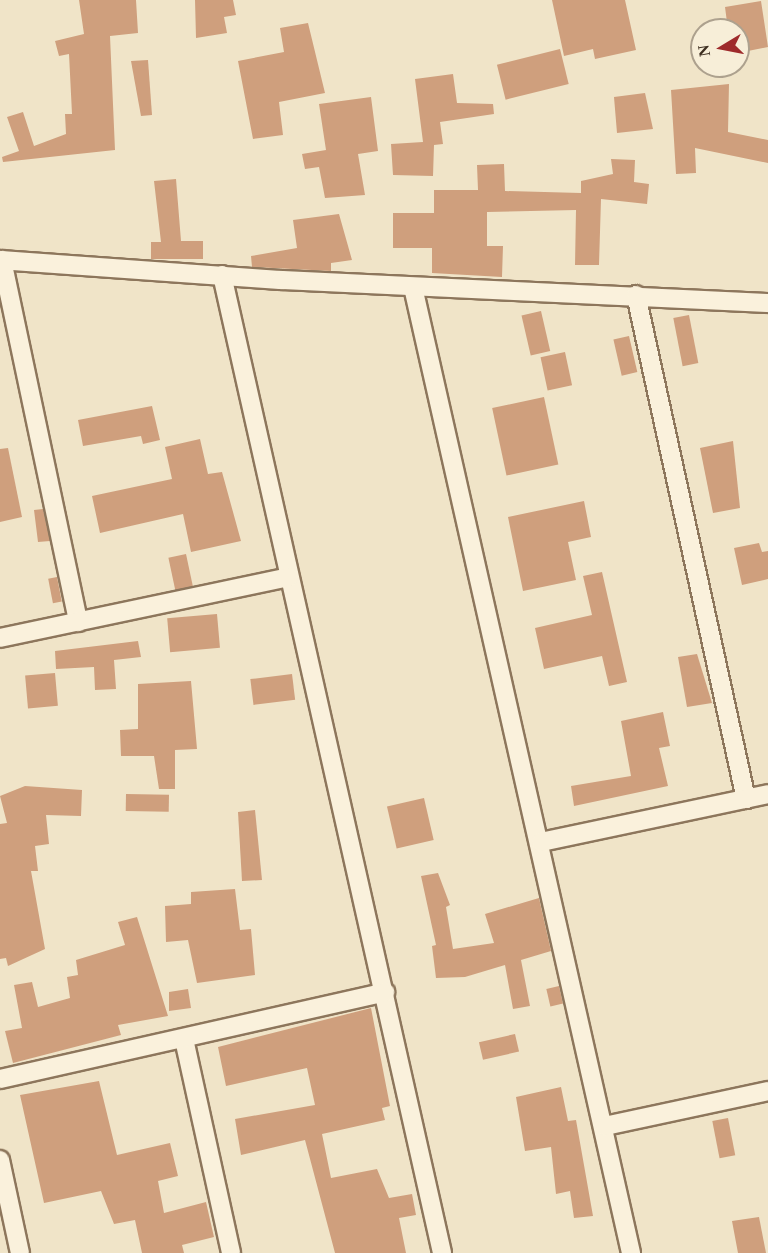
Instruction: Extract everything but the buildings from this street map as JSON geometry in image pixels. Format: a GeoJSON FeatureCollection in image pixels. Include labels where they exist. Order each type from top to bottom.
{"type":"FeatureCollection","features":[{"type":"Feature","properties":{"kind":"street"},"geometry":{"type":"LineString","coordinates":[[78,622],[1,260],[414,287],[636,295],[768,303]]}},
{"type":"Feature","properties":{"kind":"street"},"geometry":{"type":"LineString","coordinates":[[222,276],[442,1253]]}},
{"type":"Feature","properties":{"kind":"street"},"geometry":{"type":"LineString","coordinates":[[414,287],[605,1126],[631,1253]]}},
{"type":"Feature","properties":{"kind":"street"},"geometry":{"type":"LineString","coordinates":[[636,295],[746,799]]}},
{"type":"Feature","properties":{"kind":"street"},"geometry":{"type":"LineString","coordinates":[[0,639],[289,577]]}},
{"type":"Feature","properties":{"kind":"street"},"geometry":{"type":"LineString","coordinates":[[541,842],[768,794]]}},
{"type":"Feature","properties":{"kind":"street"},"geometry":{"type":"LineString","coordinates":[[0,1079],[385,992]]}},
{"type":"Feature","properties":{"kind":"street"},"geometry":{"type":"LineString","coordinates":[[184,1039],[231,1253]]}},
{"type":"Feature","properties":{"kind":"street"},"geometry":{"type":"LineString","coordinates":[[605,1126],[768,1092]]}},
{"type":"Feature","properties":{"kind":"street"},"geometry":{"type":"LineString","coordinates":[[0,1160],[20,1253]]}}]}
